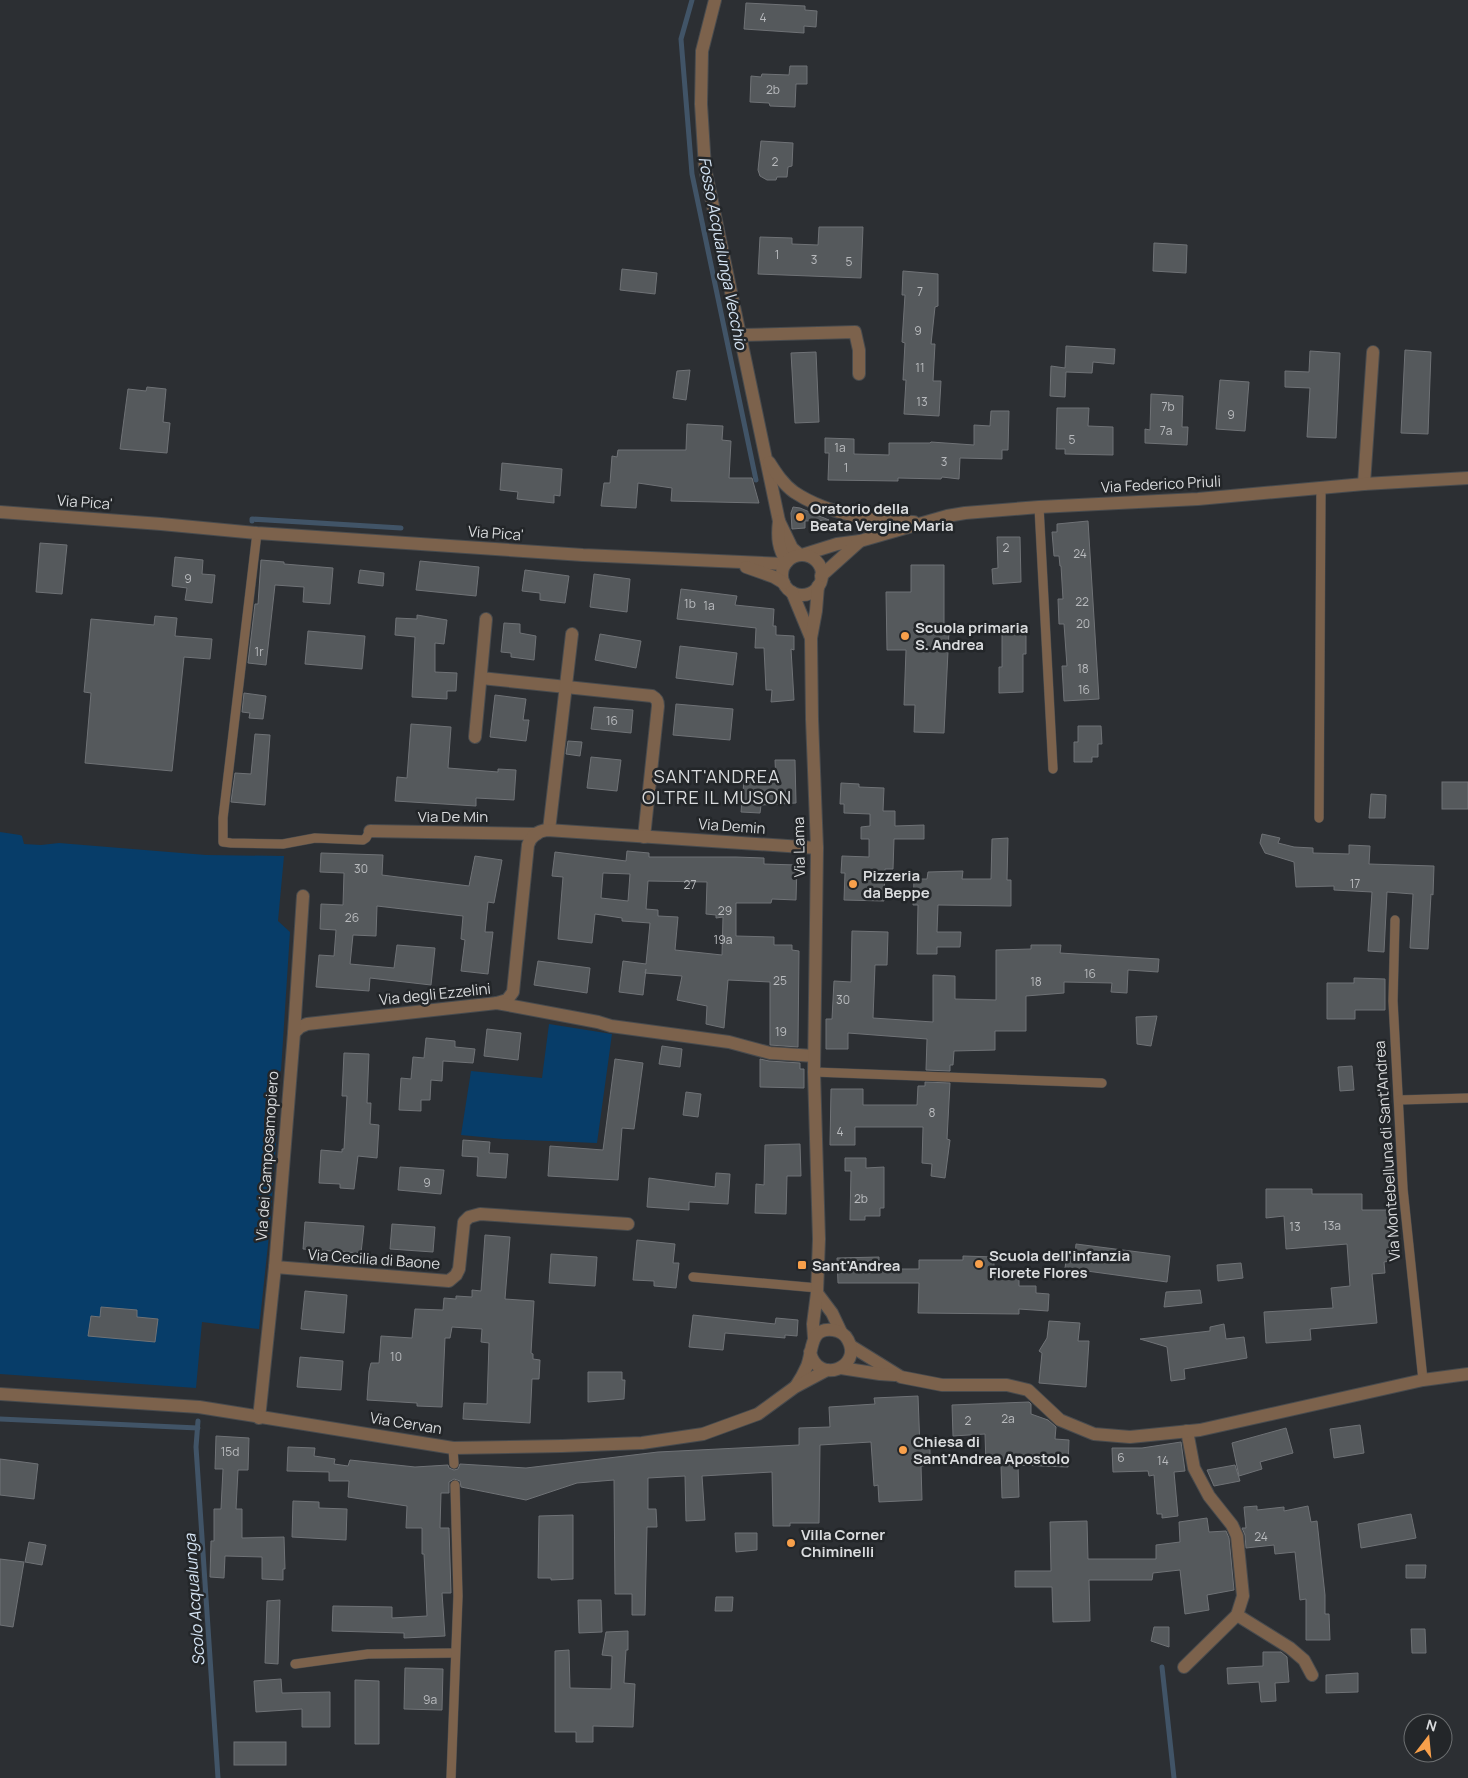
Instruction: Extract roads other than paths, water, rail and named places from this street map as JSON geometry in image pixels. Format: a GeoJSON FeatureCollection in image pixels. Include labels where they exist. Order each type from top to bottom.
{"type":"FeatureCollection","features":[{"type":"Feature","properties":{"kind":"street"},"geometry":{"type":"LineString","coordinates":[[715,0],[702,51],[701,104],[705,168],[779,522],[792,548],[802,555],[812,558],[821,570],[819,581],[809,593],[803,594],[788,587],[782,577],[786,563],[792,558],[802,555]]}},
{"type":"Feature","properties":{"kind":"street"},"geometry":{"type":"LineString","coordinates":[[741,336],[855,332],[859,350],[859,374]]}},
{"type":"Feature","properties":{"kind":"street"},"geometry":{"type":"LineString","coordinates":[[1364,484],[1374,352]]}},
{"type":"Feature","properties":{"kind":"street"},"geometry":{"type":"LineString","coordinates":[[764,456],[784,483],[793,491],[828,509],[861,517],[903,522],[932,521]]}},
{"type":"Feature","properties":{"kind":"street","name":"Via Federico Priuli"},"geometry":{"type":"LineString","coordinates":[[802,555],[837,544],[860,541],[946,516],[965,513],[1039,507],[1198,499],[1364,484],[1468,478]]}},
{"type":"Feature","properties":{"kind":"street","name":"Via Pica'"},"geometry":{"type":"LineString","coordinates":[[0,512],[161,524],[257,534],[583,555],[734,563],[786,563]]}},
{"type":"Feature","properties":{"kind":"street"},"geometry":{"type":"LineString","coordinates":[[779,522],[777,532],[780,551],[786,563]]}},
{"type":"Feature","properties":{"kind":"street","name":"Via Federico Priuli"},"geometry":{"type":"LineString","coordinates":[[819,581],[860,541]]}},
{"type":"Feature","properties":{"kind":"street","name":"Via Pica'"},"geometry":{"type":"LineString","coordinates":[[734,563],[774,577],[788,587]]}},
{"type":"Feature","properties":{"kind":"street","name":"Via Lama"},"geometry":{"type":"LineString","coordinates":[[814,1338],[813,1324],[818,1291],[819,1240],[814,1072],[816,848],[811,638],[819,581]]}},
{"type":"Feature","properties":{"kind":"street","name":"Via Lama"},"geometry":{"type":"LineString","coordinates":[[788,587],[811,638]]}},
{"type":"Feature","properties":{"kind":"street"},"geometry":{"type":"LineString","coordinates":[[476,737],[486,620]]}},
{"type":"Feature","properties":{"kind":"street"},"geometry":{"type":"LineString","coordinates":[[497,1003],[507,1000],[513,992],[528,845],[530,841],[543,832],[572,634]]}},
{"type":"Feature","properties":{"kind":"street"},"geometry":{"type":"LineString","coordinates":[[481,678],[652,696],[658,702],[644,836]]}},
{"type":"Feature","properties":{"kind":"street","name":"Via De Min"},"geometry":{"type":"LineString","coordinates":[[370,832],[543,832]]}},
{"type":"Feature","properties":{"kind":"street","name":"Via Demin"},"geometry":{"type":"LineString","coordinates":[[543,832],[644,836],[816,848]]}},
{"type":"Feature","properties":{"kind":"street","name":"Via dei Camposamopiero"},"geometry":{"type":"LineString","coordinates":[[259,1418],[275,1267],[303,896]]}},
{"type":"Feature","properties":{"kind":"street","name":"Via degli Ezzelini"},"geometry":{"type":"LineString","coordinates":[[294,1033],[300,1027],[307,1024],[497,1003],[526,1010],[598,1022],[610,1026],[729,1042],[770,1053],[814,1056]]}},
{"type":"Feature","properties":{"kind":"street","name":"Via Cecilia di Baone"},"geometry":{"type":"LineString","coordinates":[[275,1267],[450,1281],[459,1269],[463,1226],[466,1219],[473,1215],[628,1224]]}},
{"type":"Feature","properties":{"kind":"street"},"geometry":{"type":"LineString","coordinates":[[818,1291],[841,1332]]}},
{"type":"Feature","properties":{"kind":"street"},"geometry":{"type":"LineString","coordinates":[[796,1386],[807,1365],[814,1338],[822,1331],[841,1332],[847,1336],[851,1346],[850,1357],[841,1368]]}},
{"type":"Feature","properties":{"kind":"street"},"geometry":{"type":"LineString","coordinates":[[851,1346],[895,1375]]}},
{"type":"Feature","properties":{"kind":"street"},"geometry":{"type":"LineString","coordinates":[[810,1352],[815,1364],[827,1370],[841,1368],[895,1375],[942,1386],[1007,1385],[1028,1390],[1060,1420],[1094,1434],[1130,1437],[1200,1430],[1423,1380],[1468,1374]]}},
{"type":"Feature","properties":{"kind":"street","name":"Via Cervan"},"geometry":{"type":"LineString","coordinates":[[0,1394],[199,1408],[453,1448],[562,1446],[642,1443],[703,1434],[758,1414],[796,1386],[827,1370]]}},
{"type":"Feature","properties":{"kind":"street"},"geometry":{"type":"LineString","coordinates":[[1184,1667],[1237,1615],[1243,1596],[1237,1536],[1232,1525],[1209,1496],[1194,1468],[1187,1431]]}},
{"type":"Feature","properties":{"kind":"street"},"geometry":{"type":"LineString","coordinates":[[1237,1615],[1290,1648],[1304,1660],[1312,1675]]}},
{"type":"Feature","properties":{"kind":"lane"},"geometry":{"type":"LineString","coordinates":[[1319,818],[1321,488]]}},
{"type":"Feature","properties":{"kind":"lane"},"geometry":{"type":"LineString","coordinates":[[1039,507],[1053,768]]}},
{"type":"Feature","properties":{"kind":"lane"},"geometry":{"type":"LineString","coordinates":[[257,534],[223,818],[222,842],[231,844],[283,844],[315,838],[363,840],[370,832]]}},
{"type":"Feature","properties":{"kind":"lane","name":"Via Montebelluna di Sant'Andrea"},"geometry":{"type":"LineString","coordinates":[[1395,920],[1393,1001],[1398,1100],[1404,1189],[1423,1380]]}},
{"type":"Feature","properties":{"kind":"lane"},"geometry":{"type":"LineString","coordinates":[[814,1072],[1102,1083]]}},
{"type":"Feature","properties":{"kind":"lane"},"geometry":{"type":"LineString","coordinates":[[1398,1100],[1468,1098]]}},
{"type":"Feature","properties":{"kind":"lane"},"geometry":{"type":"LineString","coordinates":[[693,1277],[818,1291]]}},
{"type":"Feature","properties":{"kind":"lane"},"geometry":{"type":"LineString","coordinates":[[453,1448],[454,1464]]}},
{"type":"Feature","properties":{"kind":"lane"},"geometry":{"type":"LineString","coordinates":[[451,1778],[458,1596],[455,1486]]}},
{"type":"Feature","properties":{"kind":"lane"},"geometry":{"type":"LineString","coordinates":[[295,1664],[368,1654],[455,1653]]}},
{"type":"Feature","properties":{"kind":"waterway","name":"Fosso Acqualunga Vecchio"},"geometry":{"type":"LineString","coordinates":[[692,0],[681,39],[692,174],[756,480]]}},
{"type":"Feature","properties":{"kind":"waterway","name":"Fosso Acqualunga Vecchio"},"geometry":{"type":"LineString","coordinates":[[252,521],[252,519],[401,528]]}},
{"type":"Feature","properties":{"kind":"waterway"},"geometry":{"type":"LineString","coordinates":[[0,1419],[198,1428]]}},
{"type":"Feature","properties":{"kind":"waterway","name":"Scolo Acqualunga"},"geometry":{"type":"LineString","coordinates":[[198,1421],[196,1447],[218,1778]]}},
{"type":"Feature","properties":{"kind":"waterway"},"geometry":{"type":"LineString","coordinates":[[1162,1667],[1174,1778]]}},
{"type":"Feature","properties":{"kind":"place","name":"Oratorio della Beata Vergine Maria"},"geometry":{"type":"Point","coordinates":[800,517]}},
{"type":"Feature","properties":{"kind":"place","name":"Scuola primaria S. Andrea"},"geometry":{"type":"Point","coordinates":[905,636]}},
{"type":"Feature","properties":{"kind":"place","name":"Pizzeria da Beppe"},"geometry":{"type":"Point","coordinates":[853,884]}},
{"type":"Feature","properties":{"kind":"place","name":"Scuola dell'infanzia Florete Flores"},"geometry":{"type":"Point","coordinates":[979,1264]}},
{"type":"Feature","properties":{"kind":"place","name":"Sant'Andrea"},"geometry":{"type":"Point","coordinates":[802,1265]}},
{"type":"Feature","properties":{"kind":"place","name":"Chiesa di Sant'Andrea Apostolo"},"geometry":{"type":"Point","coordinates":[903,1450]}},
{"type":"Feature","properties":{"kind":"place","name":"Villa Corner Chiminelli"},"geometry":{"type":"Point","coordinates":[791,1543]}},
{"type":"Feature","properties":{"kind":"district","name":"SANT'ANDREA OLTRE IL MUSON"},"geometry":{"type":"Point","coordinates":[717,786]}}]}
